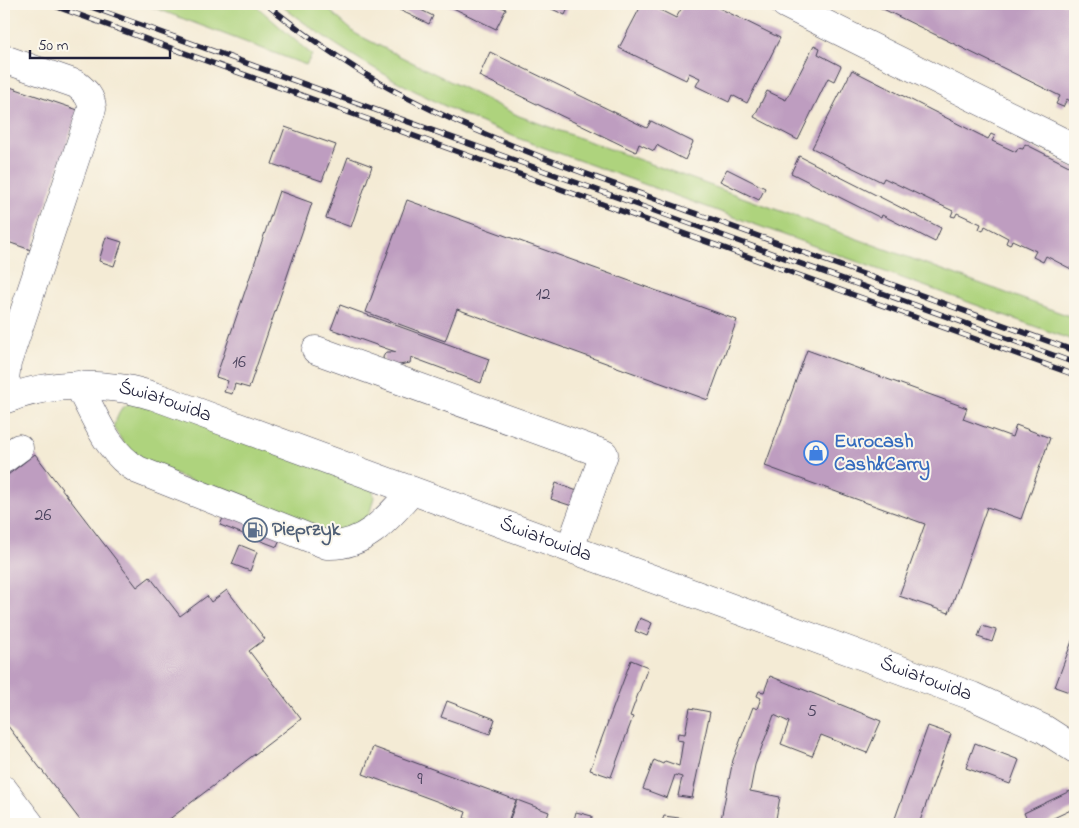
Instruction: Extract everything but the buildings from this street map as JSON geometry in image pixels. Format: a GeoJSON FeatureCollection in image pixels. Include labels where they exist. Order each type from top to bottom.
{"type":"FeatureCollection","features":[{"type":"Feature","properties":{"kind":"street"},"geometry":{"type":"LineString","coordinates":[[785,4],[1075,148]]}},
{"type":"Feature","properties":{"kind":"street"},"geometry":{"type":"LineString","coordinates":[[4,59],[76,84],[84,90],[92,102],[92,109],[7,362],[6,384]]}},
{"type":"Feature","properties":{"kind":"street"},"geometry":{"type":"LineString","coordinates":[[316,350],[604,454],[570,548]]}},
{"type":"Feature","properties":{"kind":"street","name":"Światowida"},"geometry":{"type":"LineString","coordinates":[[6,384],[45,389],[78,385],[121,388],[154,396],[972,696],[1044,730],[1075,749]]}},
{"type":"Feature","properties":{"kind":"street"},"geometry":{"type":"LineString","coordinates":[[78,385],[111,446],[128,464],[138,470],[327,545],[350,543],[364,536],[386,519],[412,491]]}},
{"type":"Feature","properties":{"kind":"street"},"geometry":{"type":"LineString","coordinates":[[4,790],[30,824]]}},
{"type":"Feature","properties":{"kind":"green space"},"geometry":{"type":"Polygon","coordinates":[[[144,4],[254,4],[312,55],[306,65],[144,4]]]}},
{"type":"Feature","properties":{"kind":"green space"},"geometry":{"type":"Polygon","coordinates":[[[279,4],[322,4],[356,34],[519,116],[1075,318],[1075,341],[520,139],[456,111],[394,80],[307,25],[279,4]]]}},
{"type":"Feature","properties":{"kind":"green space"},"geometry":{"type":"Polygon","coordinates":[[[144,394],[373,490],[374,497],[369,516],[340,537],[134,459],[113,427],[121,409],[144,394]]]}},
{"type":"Feature","properties":{"kind":"railway"},"geometry":{"type":"LineString","coordinates":[[49,4],[1075,375]]}},
{"type":"Feature","properties":{"kind":"railway"},"geometry":{"type":"LineString","coordinates":[[83,4],[1075,363]]}},
{"type":"Feature","properties":{"kind":"railway"},"geometry":{"type":"LineString","coordinates":[[266,4],[299,30],[369,77],[442,115],[515,147],[1075,351]]}},
{"type":"Feature","properties":{"kind":"place","name":"Eurocash Cash&Carry"},"geometry":{"type":"Point","coordinates":[816,453]}},
{"type":"Feature","properties":{"kind":"place","name":"Pieprzyk"},"geometry":{"type":"Point","coordinates":[255,530]}}]}
